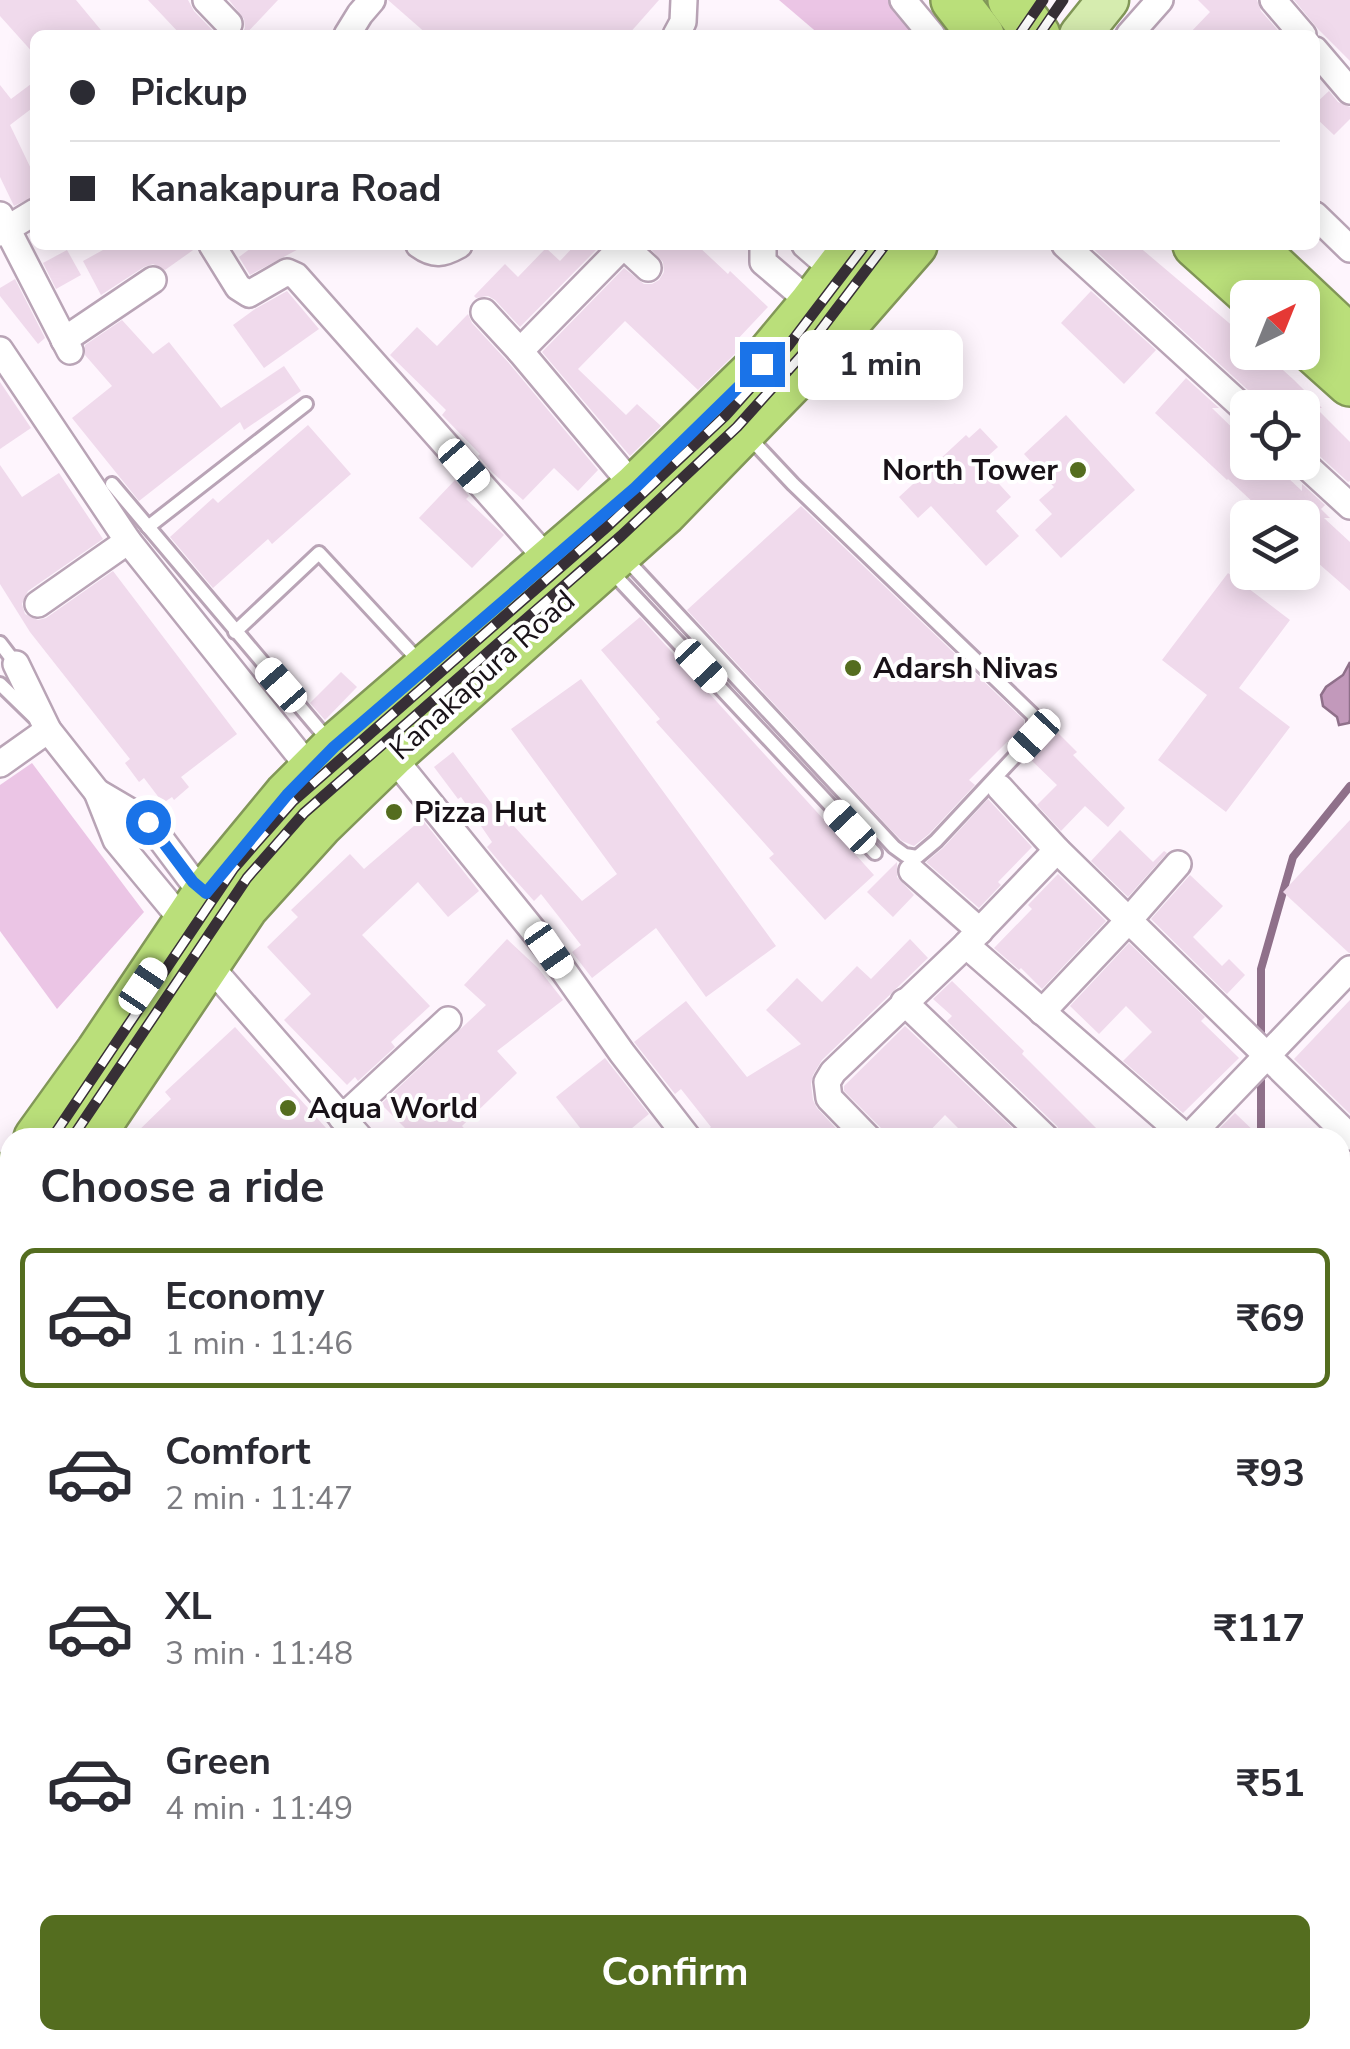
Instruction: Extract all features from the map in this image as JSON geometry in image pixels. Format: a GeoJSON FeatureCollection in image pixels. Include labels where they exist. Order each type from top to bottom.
{"type":"FeatureCollection","features":[{"type":"Feature","properties":{"kind":"highway"},"geometry":{"type":"LineString","coordinates":[[954,0],[977,30]]}},
{"type":"Feature","properties":{"kind":"highway","name":"Kanakapura Road"},"geometry":{"type":"LineString","coordinates":[[44,1128],[196,907],[287,795],[426,668],[588,567],[662,513],[831,340],[910,250]]}},
{"type":"Feature","properties":{"kind":"highway"},"geometry":{"type":"LineString","coordinates":[[1202,250],[1235,280]]}},
{"type":"Feature","properties":{"kind":"highway"},"geometry":{"type":"LineString","coordinates":[[1255,250],[1350,339]]}},
{"type":"Feature","properties":{"kind":"highway","name":"Kanakapura Road"},"geometry":{"type":"LineString","coordinates":[[97,1128],[245,907],[321,823],[588,567],[635,488],[762,364],[828,267]]}},
{"type":"Feature","properties":{"kind":"highway"},"geometry":{"type":"LineString","coordinates":[[1320,356],[1350,384]]}},
{"type":"Feature","properties":{"kind":"main road"},"geometry":{"type":"LineString","coordinates":[[1102,30],[1133,23]]}},
{"type":"Feature","properties":{"kind":"street"},"geometry":{"type":"LineString","coordinates":[[349,30],[372,0]]}},
{"type":"Feature","properties":{"kind":"street"},"geometry":{"type":"LineString","coordinates":[[679,30],[684,0]]}},
{"type":"Feature","properties":{"kind":"street"},"geometry":{"type":"LineString","coordinates":[[903,0],[928,30]]}},
{"type":"Feature","properties":{"kind":"street"},"geometry":{"type":"LineString","coordinates":[[1133,23],[1160,0]]}},
{"type":"Feature","properties":{"kind":"street"},"geometry":{"type":"LineString","coordinates":[[1273,0],[1298,30]]}},
{"type":"Feature","properties":{"kind":"street"},"geometry":{"type":"LineString","coordinates":[[1320,56],[1350,91]]}},
{"type":"Feature","properties":{"kind":"street"},"geometry":{"type":"LineString","coordinates":[[30,214],[2,226],[67,345],[153,280]]}},
{"type":"Feature","properties":{"kind":"street"},"geometry":{"type":"LineString","coordinates":[[1320,220],[1350,248]]}},
{"type":"Feature","properties":{"kind":"street"},"geometry":{"type":"LineString","coordinates":[[215,250],[238,287],[249,294],[286,272],[296,276],[588,567]]}},
{"type":"Feature","properties":{"kind":"street"},"geometry":{"type":"LineString","coordinates":[[520,351],[619,250]]}},
{"type":"Feature","properties":{"kind":"street"},"geometry":{"type":"LineString","coordinates":[[629,250],[648,268]]}},
{"type":"Feature","properties":{"kind":"street"},"geometry":{"type":"LineString","coordinates":[[763,250],[764,262],[828,267]]}},
{"type":"Feature","properties":{"kind":"street"},"geometry":{"type":"LineString","coordinates":[[1071,250],[1230,395]]}},
{"type":"Feature","properties":{"kind":"street"},"geometry":{"type":"LineString","coordinates":[[484,312],[635,488]]}},
{"type":"Feature","properties":{"kind":"street"},"geometry":{"type":"LineString","coordinates":[[0,350],[138,534],[323,759]]}},
{"type":"Feature","properties":{"kind":"street"},"geometry":{"type":"LineString","coordinates":[[1320,478],[1350,506]]}},
{"type":"Feature","properties":{"kind":"street"},"geometry":{"type":"LineString","coordinates":[[38,604],[138,534]]}},
{"type":"Feature","properties":{"kind":"street"},"geometry":{"type":"LineString","coordinates":[[5,664],[48,730],[96,792],[116,840],[174,910],[196,907],[193,882],[148,822],[96,792]]}},
{"type":"Feature","properties":{"kind":"street"},"geometry":{"type":"LineString","coordinates":[[0,764],[48,730]]}},
{"type":"Feature","properties":{"kind":"street"},"geometry":{"type":"LineString","coordinates":[[391,755],[549,950],[680,1128]]}},
{"type":"Feature","properties":{"kind":"street"},"geometry":{"type":"LineString","coordinates":[[1000,788],[1128,921],[1341,1128]]}},
{"type":"Feature","properties":{"kind":"street"},"geometry":{"type":"LineString","coordinates":[[858,1128],[829,1098],[826,1082],[833,1072],[973,938],[1057,850]]}},
{"type":"Feature","properties":{"kind":"street"},"geometry":{"type":"LineString","coordinates":[[1042,1012],[1178,864]]}},
{"type":"Feature","properties":{"kind":"street"},"geometry":{"type":"LineString","coordinates":[[912,871],[1042,1012],[1175,1128]]}},
{"type":"Feature","properties":{"kind":"street"},"geometry":{"type":"LineString","coordinates":[[208,964],[345,1128]]}},
{"type":"Feature","properties":{"kind":"street"},"geometry":{"type":"LineString","coordinates":[[1197,1128],[1347,978]]}},
{"type":"Feature","properties":{"kind":"street"},"geometry":{"type":"LineString","coordinates":[[904,1002],[1036,1128]]}},
{"type":"Feature","properties":{"kind":"street"},"geometry":{"type":"LineString","coordinates":[[347,1128],[448,1020]]}},
{"type":"Feature","properties":{"kind":"lane"},"geometry":{"type":"LineString","coordinates":[[138,534],[306,404]]}},
{"type":"Feature","properties":{"kind":"lane"},"geometry":{"type":"LineString","coordinates":[[588,567],[894,847],[917,857],[936,841],[1034,736],[1034,716],[742,431]]}},
{"type":"Feature","properties":{"kind":"lane"},"geometry":{"type":"LineString","coordinates":[[112,484],[138,534],[235,632],[323,759]]}},
{"type":"Feature","properties":{"kind":"lane"},"geometry":{"type":"LineString","coordinates":[[235,632],[319,553],[426,668]]}},
{"type":"Feature","properties":{"kind":"lane"},"geometry":{"type":"LineString","coordinates":[[588,567],[874,854]]}},
{"type":"Feature","properties":{"kind":"shaded area"},"geometry":{"type":"Polygon","coordinates":[[[779,0],[888,0],[913,30],[814,30],[779,0]]]}},
{"type":"Feature","properties":{"kind":"shaded area"},"geometry":{"type":"Polygon","coordinates":[[[1350,662],[1350,720],[1339,725],[1337,717],[1323,706],[1321,695],[1343,675],[1350,662]]]}},
{"type":"Feature","properties":{"kind":"shaded area"},"geometry":{"type":"Polygon","coordinates":[[[32,763],[144,912],[57,1009],[0,931],[0,785],[32,763]]]}},
{"type":"Feature","properties":{"kind":"building"},"geometry":{"type":"Polygon","coordinates":[[[0,0],[76,0],[101,30],[30,30],[30,49],[0,16],[0,0]]]}},
{"type":"Feature","properties":{"kind":"building"},"geometry":{"type":"Polygon","coordinates":[[[148,0],[188,0],[212,30],[176,30],[148,0]]]}},
{"type":"Feature","properties":{"kind":"building"},"geometry":{"type":"Polygon","coordinates":[[[229,0],[278,0],[250,30],[244,30],[244,19],[229,0]]]}},
{"type":"Feature","properties":{"kind":"building"},"geometry":{"type":"Polygon","coordinates":[[[388,0],[659,0],[632,30],[422,30],[388,0]]]}},
{"type":"Feature","properties":{"kind":"building"},"geometry":{"type":"Polygon","coordinates":[[[1198,0],[1257,0],[1278,30],[1193,30],[1210,12],[1198,0]]]}},
{"type":"Feature","properties":{"kind":"building"},"geometry":{"type":"Polygon","coordinates":[[[1294,0],[1350,0],[1350,61],[1320,30],[1294,0]]]}},
{"type":"Feature","properties":{"kind":"building"},"geometry":{"type":"Polygon","coordinates":[[[0,85],[11,99],[30,85],[30,110],[10,125],[30,167],[30,198],[14,206],[0,177],[0,85]]]}},
{"type":"Feature","properties":{"kind":"building"},"geometry":{"type":"Polygon","coordinates":[[[1329,91],[1338,102],[1350,107],[1350,119],[1334,135],[1320,122],[1320,99],[1329,91]]]}},
{"type":"Feature","properties":{"kind":"building"},"geometry":{"type":"Polygon","coordinates":[[[67,250],[81,275],[56,289],[43,263],[67,250]]]}},
{"type":"Feature","properties":{"kind":"building"},"geometry":{"type":"Polygon","coordinates":[[[103,250],[193,250],[165,270],[153,264],[144,267],[101,295],[83,261],[103,250]]]}},
{"type":"Feature","properties":{"kind":"building"},"geometry":{"type":"Polygon","coordinates":[[[248,250],[297,250],[250,275],[239,257],[248,250]]]}},
{"type":"Feature","properties":{"kind":"building"},"geometry":{"type":"Polygon","coordinates":[[[544,250],[560,261],[570,250],[596,250],[520,327],[495,300],[474,296],[505,264],[518,277],[544,250]]]}},
{"type":"Feature","properties":{"kind":"building"},"geometry":{"type":"Polygon","coordinates":[[[652,250],[702,250],[768,307],[735,342],[741,348],[698,390],[625,321],[578,369],[626,415],[637,404],[661,426],[630,456],[542,352],[624,268],[644,284],[652,284],[664,272],[663,262],[652,250]]]}},
{"type":"Feature","properties":{"kind":"building"},"geometry":{"type":"Polygon","coordinates":[[[1094,250],[1143,250],[1230,324],[1230,370],[1283,370],[1304,390],[1248,390],[1094,250]]]}},
{"type":"Feature","properties":{"kind":"building"},"geometry":{"type":"Polygon","coordinates":[[[15,279],[45,338],[38,344],[0,296],[0,288],[15,279]]]}},
{"type":"Feature","properties":{"kind":"building"},"geometry":{"type":"Polygon","coordinates":[[[287,291],[319,329],[264,368],[233,325],[287,291]]]}},
{"type":"Feature","properties":{"kind":"building"},"geometry":{"type":"Polygon","coordinates":[[[1091,291],[1156,350],[1124,384],[1061,323],[1091,291]]]}},
{"type":"Feature","properties":{"kind":"building"},"geometry":{"type":"Polygon","coordinates":[[[468,314],[598,470],[578,491],[554,468],[523,500],[492,472],[442,415],[446,410],[390,355],[417,327],[437,346],[468,314]]]}},
{"type":"Feature","properties":{"kind":"building"},"geometry":{"type":"Polygon","coordinates":[[[122,320],[153,354],[169,342],[221,408],[284,366],[301,391],[244,430],[240,422],[139,501],[72,418],[112,386],[85,355],[85,345],[122,320]]]}},
{"type":"Feature","properties":{"kind":"building"},"geometry":{"type":"Polygon","coordinates":[[[1186,378],[1219,408],[1212,408],[1230,426],[1230,480],[1290,480],[1302,491],[1302,484],[1320,500],[1251,500],[1155,413],[1186,378]]]}},
{"type":"Feature","properties":{"kind":"building"},"geometry":{"type":"Polygon","coordinates":[[[0,382],[31,428],[0,449],[0,382]]]}},
{"type":"Feature","properties":{"kind":"building"},"geometry":{"type":"Polygon","coordinates":[[[1320,412],[1350,442],[1348,482],[1320,456],[1320,412]]]}},
{"type":"Feature","properties":{"kind":"building","name":"North Tower"},"geometry":{"type":"Polygon","coordinates":[[[1066,415],[1135,490],[1061,558],[1035,530],[1052,514],[1039,500],[1054,487],[1024,454],[1066,415]]]}},
{"type":"Feature","properties":{"kind":"building"},"geometry":{"type":"Polygon","coordinates":[[[308,425],[351,474],[272,544],[268,539],[213,588],[170,537],[213,498],[218,503],[308,425]]]}},
{"type":"Feature","properties":{"kind":"building"},"geometry":{"type":"Polygon","coordinates":[[[980,428],[998,447],[980,463],[1011,497],[996,511],[1019,536],[986,566],[931,506],[918,518],[899,497],[966,435],[969,438],[980,428]]]}},
{"type":"Feature","properties":{"kind":"building"},"geometry":{"type":"Polygon","coordinates":[[[0,465],[22,497],[59,473],[103,539],[28,591],[22,604],[25,614],[38,620],[46,618],[113,571],[237,734],[181,777],[189,787],[174,800],[172,797],[163,803],[144,778],[139,782],[125,763],[130,759],[30,632],[0,584],[0,465]]]}},
{"type":"Feature","properties":{"kind":"building"},"geometry":{"type":"Polygon","coordinates":[[[455,480],[469,496],[466,499],[504,535],[472,568],[419,518],[455,480]]]}},
{"type":"Feature","properties":{"kind":"building"},"geometry":{"type":"Polygon","coordinates":[[[1320,500],[1325,505],[1321,509],[1330,518],[1324,518],[1350,542],[1350,591],[1320,565],[1320,500]]]}},
{"type":"Feature","properties":{"kind":"building","name":"Adarsh Nivas"},"geometry":{"type":"Polygon","coordinates":[[[801,506],[1024,720],[1024,732],[1014,743],[1010,739],[969,780],[975,785],[914,846],[891,830],[687,610],[801,506]]]}},
{"type":"Feature","properties":{"kind":"building"},"geometry":{"type":"Polygon","coordinates":[[[1228,573],[1230,590],[1250,590],[1290,620],[1239,688],[1290,727],[1226,812],[1158,760],[1207,695],[1162,660],[1228,573]]]}},
{"type":"Feature","properties":{"kind":"building"},"geometry":{"type":"Polygon","coordinates":[[[640,617],[874,875],[825,920],[769,858],[774,854],[656,722],[660,719],[601,650],[640,617]]]}},
{"type":"Feature","properties":{"kind":"building"},"geometry":{"type":"Polygon","coordinates":[[[341,672],[357,687],[325,720],[310,703],[341,672]]]}},
{"type":"Feature","properties":{"kind":"building"},"geometry":{"type":"Polygon","coordinates":[[[581,679],[776,946],[706,997],[656,928],[592,978],[572,952],[581,945],[541,894],[534,901],[487,847],[492,842],[461,797],[458,799],[434,767],[453,752],[509,827],[512,824],[582,901],[617,874],[511,729],[581,679]]]}},
{"type":"Feature","properties":{"kind":"building"},"geometry":{"type":"Polygon","coordinates":[[[1052,727],[1077,752],[1073,755],[1125,808],[1108,827],[1085,806],[1061,831],[1037,805],[1057,785],[1028,757],[1052,727]]]}},
{"type":"Feature","properties":{"kind":"building"},"geometry":{"type":"Polygon","coordinates":[[[988,799],[1032,847],[979,908],[926,862],[988,799]]]}},
{"type":"Feature","properties":{"kind":"building"},"geometry":{"type":"Polygon","coordinates":[[[422,819],[479,891],[448,917],[418,882],[362,935],[430,1006],[391,1042],[395,1047],[358,1081],[355,1077],[347,1085],[284,1020],[311,994],[267,947],[298,917],[291,910],[350,854],[364,869],[422,819]]]}},
{"type":"Feature","properties":{"kind":"building"},"geometry":{"type":"Polygon","coordinates":[[[1350,820],[1350,953],[1349,953],[1283,892],[1350,820]]]}},
{"type":"Feature","properties":{"kind":"building"},"geometry":{"type":"Polygon","coordinates":[[[1120,830],[1153,862],[1164,851],[1167,853],[1128,897],[1091,861],[1120,830]]]}},
{"type":"Feature","properties":{"kind":"building"},"geometry":{"type":"Polygon","coordinates":[[[897,862],[897,877],[914,895],[893,917],[867,892],[897,862]]]}},
{"type":"Feature","properties":{"kind":"building"},"geometry":{"type":"Polygon","coordinates":[[[1058,874],[1106,921],[1042,989],[994,948],[1032,909],[1028,905],[1058,874]]]}},
{"type":"Feature","properties":{"kind":"building"},"geometry":{"type":"Polygon","coordinates":[[[1190,875],[1223,906],[1193,937],[1222,966],[1229,959],[1245,975],[1227,994],[1151,919],[1190,875]]]}},
{"type":"Feature","properties":{"kind":"building"},"geometry":{"type":"Polygon","coordinates":[[[507,939],[538,968],[563,1000],[497,1051],[517,1073],[464,1128],[405,1128],[381,1104],[486,1005],[464,985],[507,939]]]}},
{"type":"Feature","properties":{"kind":"building"},"geometry":{"type":"Polygon","coordinates":[[[910,939],[928,958],[822,1060],[813,1075],[813,1100],[836,1128],[710,1128],[681,1089],[675,1094],[634,1042],[686,1001],[747,1077],[801,1044],[766,1010],[797,978],[822,1002],[857,966],[871,979],[910,939]]]}},
{"type":"Feature","properties":{"kind":"building"},"geometry":{"type":"Polygon","coordinates":[[[1129,943],[1205,1017],[1201,1021],[1239,1058],[1183,1113],[1123,1061],[1152,1032],[1126,1006],[1099,1034],[1070,1006],[1129,943]]]}},
{"type":"Feature","properties":{"kind":"building"},"geometry":{"type":"Polygon","coordinates":[[[952,981],[1096,1128],[1058,1128],[947,1021],[952,1016],[933,999],[952,981]]]}},
{"type":"Feature","properties":{"kind":"building"},"geometry":{"type":"Polygon","coordinates":[[[1350,1000],[1350,1114],[1294,1059],[1350,1000]]]}},
{"type":"Feature","properties":{"kind":"building"},"geometry":{"type":"Polygon","coordinates":[[[905,1026],[1012,1128],[958,1128],[945,1115],[933,1128],[881,1128],[844,1091],[844,1086],[905,1026]]]}},
{"type":"Feature","properties":{"kind":"building"},"geometry":{"type":"Polygon","coordinates":[[[235,1027],[326,1128],[141,1128],[171,1099],[165,1092],[235,1027]]]}},
{"type":"Feature","properties":{"kind":"building"},"geometry":{"type":"Polygon","coordinates":[[[605,1058],[649,1114],[632,1128],[580,1128],[556,1097],[605,1058]]]}},
{"type":"Feature","properties":{"kind":"building"},"geometry":{"type":"Polygon","coordinates":[[[1235,1113],[1251,1128],[1220,1128],[1235,1113]]]}},
{"type":"Feature","properties":{"kind":"waterway"},"geometry":{"type":"LineString","coordinates":[[1261,1038],[1261,969],[1293,857],[1350,786]]}},
{"type":"Feature","properties":{"kind":"waterway"},"geometry":{"type":"LineString","coordinates":[[1261,1072],[1261,1128]]}},
{"type":"Feature","properties":{"kind":"railway"},"geometry":{"type":"LineString","coordinates":[[1022,30],[1043,0]]}},
{"type":"Feature","properties":{"kind":"railway"},"geometry":{"type":"LineString","coordinates":[[1042,30],[1063,0]]}},
{"type":"Feature","properties":{"kind":"railway"},"geometry":{"type":"LineString","coordinates":[[59,1128],[234,868],[293,801],[610,524],[725,416],[789,345],[861,250]]}},
{"type":"Feature","properties":{"kind":"railway"},"geometry":{"type":"LineString","coordinates":[[79,1128],[247,878],[304,813],[621,536],[737,427],[801,356],[881,250]]}},
{"type":"Feature","properties":{"kind":"place","name":"North Tower"},"geometry":{"type":"Point","coordinates":[1078,470]}},
{"type":"Feature","properties":{"kind":"place","name":"Adarsh Nivas"},"geometry":{"type":"Point","coordinates":[853,668]}},
{"type":"Feature","properties":{"kind":"place","name":"Pizza Hut"},"geometry":{"type":"Point","coordinates":[394,812]}},
{"type":"Feature","properties":{"kind":"place","name":"Aqua World"},"geometry":{"type":"Point","coordinates":[288,1108]}},
{"type":"Feature","properties":{"kind":"route"},"geometry":{"type":"LineString","coordinates":[[148,822],[193,882],[206,893],[287,795],[334,747],[635,488],[762,364]]}}]}
